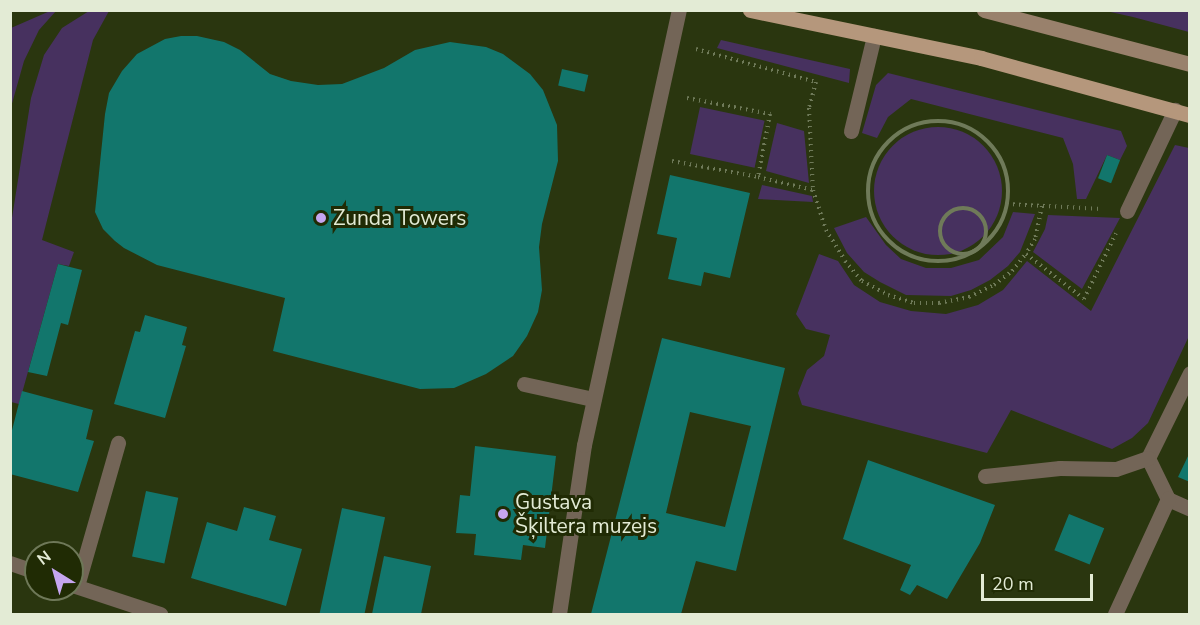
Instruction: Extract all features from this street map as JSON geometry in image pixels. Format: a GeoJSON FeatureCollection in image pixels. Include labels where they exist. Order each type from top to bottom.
{"type":"FeatureCollection","features":[{"type":"Feature","properties":{"kind":"main road"},"geometry":{"type":"LineString","coordinates":[[750,10],[981,58],[1182,112]]}},
{"type":"Feature","properties":{"kind":"main road"},"geometry":{"type":"LineString","coordinates":[[984,10],[1190,64]]}},
{"type":"Feature","properties":{"kind":"street"},"geometry":{"type":"LineString","coordinates":[[559,615],[593,399],[679,10]]}},
{"type":"Feature","properties":{"kind":"street"},"geometry":{"type":"LineString","coordinates":[[851,131],[874,36]]}},
{"type":"Feature","properties":{"kind":"street"},"geometry":{"type":"LineString","coordinates":[[1127,211],[1182,112]]}},
{"type":"Feature","properties":{"kind":"street"},"geometry":{"type":"LineString","coordinates":[[985,476],[1060,468],[1116,469],[1148,458],[1190,373]]}},
{"type":"Feature","properties":{"kind":"street"},"geometry":{"type":"LineString","coordinates":[[524,384],[593,399]]}},
{"type":"Feature","properties":{"kind":"street"},"geometry":{"type":"LineString","coordinates":[[84,554],[118,443]]}},
{"type":"Feature","properties":{"kind":"street"},"geometry":{"type":"LineString","coordinates":[[1148,458],[1168,500],[1190,509]]}},
{"type":"Feature","properties":{"kind":"street"},"geometry":{"type":"LineString","coordinates":[[1115,615],[1168,500]]}},
{"type":"Feature","properties":{"kind":"street"},"geometry":{"type":"LineString","coordinates":[[84,589],[160,615]]}},
{"type":"Feature","properties":{"kind":"path"},"geometry":{"type":"LineString","coordinates":[[693,58],[695,49],[816,82],[809,108],[813,190],[826,230],[845,261],[862,281],[888,295],[905,300],[939,303],[969,297],[994,285],[1012,271],[1026,254],[1035,239],[1042,206]]}},
{"type":"Feature","properties":{"kind":"path"},"geometry":{"type":"LineString","coordinates":[[685,88],[683,97],[770,114],[758,177]]}},
{"type":"Feature","properties":{"kind":"path"},"geometry":{"type":"LineString","coordinates":[[1007,204],[1004,217],[992,237],[975,251],[968,254],[952,251],[941,239],[941,223],[951,211],[965,207],[978,213],[986,225],[985,240],[975,251],[953,260],[928,262],[905,255],[886,240],[872,219],[867,196],[870,171],[880,149],[898,132],[919,123],[941,121],[963,125],[982,136],[997,153],[1006,173],[1007,204]]}},
{"type":"Feature","properties":{"kind":"path"},"geometry":{"type":"LineString","coordinates":[[667,160],[813,190]]}},
{"type":"Feature","properties":{"kind":"path"},"geometry":{"type":"LineString","coordinates":[[1007,204],[1127,211],[1084,299],[1026,254]]}},
{"type":"Feature","properties":{"kind":"shaded area"},"geometry":{"type":"Polygon","coordinates":[[[50,11],[56,11],[39,30],[24,61],[11,107],[11,28],[50,11]]]}},
{"type":"Feature","properties":{"kind":"shaded area"},"geometry":{"type":"Polygon","coordinates":[[[89,11],[109,11],[93,40],[42,240],[74,252],[69,266],[58,264],[19,404],[11,402],[11,224],[31,98],[44,55],[62,28],[89,11]]]}},
{"type":"Feature","properties":{"kind":"shaded area"},"geometry":{"type":"Polygon","coordinates":[[[1106,11],[1189,11],[1189,32],[1133,17],[1106,11]]]}},
{"type":"Feature","properties":{"kind":"shaded area"},"geometry":{"type":"Polygon","coordinates":[[[721,40],[850,69],[849,83],[717,48],[721,40]]]}},
{"type":"Feature","properties":{"kind":"shaded area"},"geometry":{"type":"Polygon","coordinates":[[[888,73],[1121,131],[1127,146],[1120,160],[1107,155],[1086,199],[1077,199],[1073,164],[1063,138],[911,99],[888,117],[877,138],[862,133],[876,85],[888,73]]]}},
{"type":"Feature","properties":{"kind":"shaded area"},"geometry":{"type":"Polygon","coordinates":[[[700,107],[765,121],[755,168],[690,154],[700,107]]]}},
{"type":"Feature","properties":{"kind":"shaded area"},"geometry":{"type":"Polygon","coordinates":[[[777,123],[804,131],[809,183],[766,171],[777,123]]]}},
{"type":"Feature","properties":{"kind":"shaded area"},"geometry":{"type":"Polygon","coordinates":[[[938,127],[963,132],[983,146],[997,166],[1002,191],[997,216],[983,236],[963,250],[938,255],[913,250],[893,236],[879,216],[874,191],[879,166],[893,146],[913,132],[938,127]]]}},
{"type":"Feature","properties":{"kind":"shaded area"},"geometry":{"type":"Polygon","coordinates":[[[1175,145],[1189,148],[1189,336],[1148,423],[1132,438],[1112,449],[1011,410],[987,453],[802,405],[798,393],[807,370],[824,356],[830,335],[806,329],[796,314],[819,254],[838,261],[854,285],[880,302],[911,311],[946,314],[978,305],[1003,290],[1027,261],[1091,311],[1175,145]]]}},
{"type":"Feature","properties":{"kind":"shaded area"},"geometry":{"type":"Polygon","coordinates":[[[762,185],[812,196],[813,202],[758,199],[762,185]]]}},
{"type":"Feature","properties":{"kind":"shaded area"},"geometry":{"type":"Polygon","coordinates":[[[1013,212],[1035,214],[1020,252],[1008,266],[990,280],[971,290],[951,296],[906,295],[880,282],[864,272],[847,253],[834,228],[866,217],[886,245],[901,259],[926,268],[951,268],[979,260],[1003,237],[1013,212]]]}},
{"type":"Feature","properties":{"kind":"shaded area"},"geometry":{"type":"Polygon","coordinates":[[[1048,215],[1120,218],[1082,289],[1033,252],[1045,229],[1048,215]]]}},
{"type":"Feature","properties":{"kind":"building","name":"Zunda Towers"},"geometry":{"type":"Polygon","coordinates":[[[197,36],[224,42],[240,50],[270,74],[291,81],[318,85],[342,84],[384,68],[415,50],[450,42],[486,47],[503,54],[530,74],[543,90],[557,125],[558,161],[542,224],[539,247],[542,290],[538,312],[527,336],[513,356],[486,374],[454,388],[420,389],[273,351],[285,298],[157,265],[115,241],[103,229],[95,212],[109,93],[122,71],[137,54],[165,39],[197,36]]]}},
{"type":"Feature","properties":{"kind":"building"},"geometry":{"type":"Polygon","coordinates":[[[562,69],[588,75],[584,92],[558,86],[562,69]]]}},
{"type":"Feature","properties":{"kind":"building"},"geometry":{"type":"Polygon","coordinates":[[[1107,155],[1120,160],[1111,183],[1098,178],[1107,155]]]}},
{"type":"Feature","properties":{"kind":"building"},"geometry":{"type":"Polygon","coordinates":[[[670,175],[750,193],[730,278],[704,272],[701,286],[668,279],[677,238],[657,234],[670,175]]]}},
{"type":"Feature","properties":{"kind":"building"},"geometry":{"type":"Polygon","coordinates":[[[58,264],[82,270],[68,325],[61,323],[47,376],[28,372],[58,264]]]}},
{"type":"Feature","properties":{"kind":"building"},"geometry":{"type":"Polygon","coordinates":[[[145,315],[187,327],[182,345],[186,346],[165,418],[114,404],[135,331],[140,332],[145,315]]]}},
{"type":"Feature","properties":{"kind":"building"},"geometry":{"type":"Polygon","coordinates":[[[662,338],[785,368],[736,571],[696,561],[681,614],[591,614],[662,338]],[[690,412],[666,513],[725,527],[751,426],[690,412]]]}},
{"type":"Feature","properties":{"kind":"building"},"geometry":{"type":"Polygon","coordinates":[[[22,391],[93,410],[86,439],[94,441],[78,492],[10,474],[10,438],[22,391]]]}},
{"type":"Feature","properties":{"kind":"building","name":"Gustava Šķiltera muzejs"},"geometry":{"type":"Polygon","coordinates":[[[475,446],[556,456],[545,548],[523,545],[521,560],[474,555],[476,534],[456,533],[460,495],[470,496],[475,446]]]}},
{"type":"Feature","properties":{"kind":"building"},"geometry":{"type":"Polygon","coordinates":[[[1190,452],[1190,482],[1178,477],[1190,452]]]}},
{"type":"Feature","properties":{"kind":"building"},"geometry":{"type":"Polygon","coordinates":[[[868,460],[995,505],[980,543],[947,599],[917,585],[910,595],[900,590],[911,565],[843,539],[868,460]]]}},
{"type":"Feature","properties":{"kind":"building"},"geometry":{"type":"Polygon","coordinates":[[[146,491],[178,498],[164,563],[132,557],[146,491]]]}},
{"type":"Feature","properties":{"kind":"building"},"geometry":{"type":"Polygon","coordinates":[[[244,507],[276,516],[269,540],[302,549],[286,606],[191,578],[207,522],[237,531],[244,507]]]}},
{"type":"Feature","properties":{"kind":"building"},"geometry":{"type":"Polygon","coordinates":[[[342,508],[385,517],[364,614],[320,614],[342,508]]]}},
{"type":"Feature","properties":{"kind":"building"},"geometry":{"type":"Polygon","coordinates":[[[1069,514],[1104,528],[1090,564],[1054,550],[1069,514]]]}},
{"type":"Feature","properties":{"kind":"building"},"geometry":{"type":"Polygon","coordinates":[[[384,556],[431,566],[421,614],[372,614],[384,556]]]}},
{"type":"Feature","properties":{"kind":"place","name":"Zunda Towers"},"geometry":{"type":"Point","coordinates":[321,218]}},
{"type":"Feature","properties":{"kind":"place","name":"Gustava Šķiltera muzejs"},"geometry":{"type":"Point","coordinates":[503,514]}}]}
